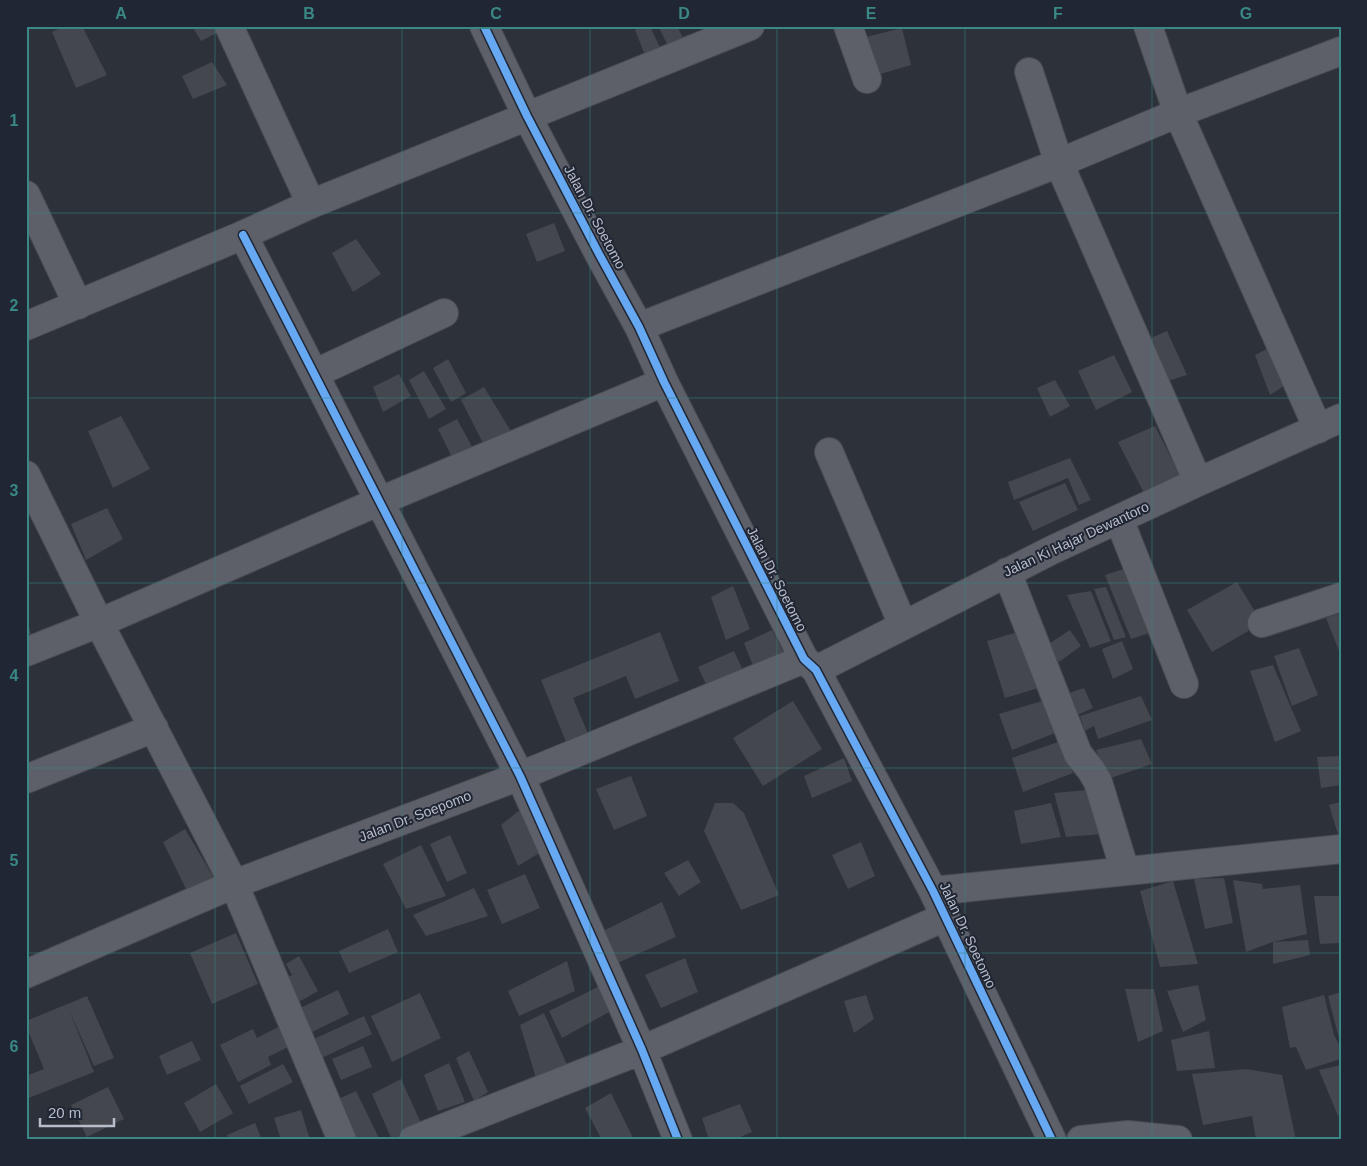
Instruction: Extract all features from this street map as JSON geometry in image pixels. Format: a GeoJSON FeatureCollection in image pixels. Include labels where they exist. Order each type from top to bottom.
{"type":"FeatureCollection","features":[{"type":"Feature","properties":{"kind":"street"},"geometry":{"type":"LineString","coordinates":[[229,26],[311,204]]}},
{"type":"Feature","properties":{"kind":"street","name":"Jalan Dr. Soetomo"},"geometry":{"type":"LineString","coordinates":[[484,26],[528,116],[599,254],[639,326],[664,382],[810,664],[933,891],[1052,1140]]}},
{"type":"Feature","properties":{"kind":"street"},"geometry":{"type":"LineString","coordinates":[[26,326],[311,204],[750,26]]}},
{"type":"Feature","properties":{"kind":"street"},"geometry":{"type":"LineString","coordinates":[[848,26],[866,79]]}},
{"type":"Feature","properties":{"kind":"street"},"geometry":{"type":"LineString","coordinates":[[1148,26],[1178,113],[1329,423]]}},
{"type":"Feature","properties":{"kind":"street"},"geometry":{"type":"LineString","coordinates":[[639,326],[1059,163],[1178,113],[1341,51]]}},
{"type":"Feature","properties":{"kind":"street"},"geometry":{"type":"LineString","coordinates":[[1029,72],[1059,163],[1198,482]]}},
{"type":"Feature","properties":{"kind":"street"},"geometry":{"type":"LineString","coordinates":[[26,195],[78,305]]}},
{"type":"Feature","properties":{"kind":"street"},"geometry":{"type":"LineString","coordinates":[[242,235],[520,776],[642,1050],[678,1140]]}},
{"type":"Feature","properties":{"kind":"street"},"geometry":{"type":"LineString","coordinates":[[314,374],[444,313]]}},
{"type":"Feature","properties":{"kind":"street"},"geometry":{"type":"LineString","coordinates":[[26,652],[99,623],[380,501],[664,382]]}},
{"type":"Feature","properties":{"kind":"street","name":"Jalan Ki Hajar Dewantoro"},"geometry":{"type":"LineString","coordinates":[[810,664],[903,626],[1006,572],[1329,423]]}},
{"type":"Feature","properties":{"kind":"street"},"geometry":{"type":"LineString","coordinates":[[829,452],[903,626]]}},
{"type":"Feature","properties":{"kind":"street"},"geometry":{"type":"LineString","coordinates":[[26,475],[99,623],[234,884],[342,1140]]}},
{"type":"Feature","properties":{"kind":"street"},"geometry":{"type":"LineString","coordinates":[[1119,519],[1184,684]]}},
{"type":"Feature","properties":{"kind":"street"},"geometry":{"type":"LineString","coordinates":[[1006,572],[1078,754],[1098,782],[1125,871]]}},
{"type":"Feature","properties":{"kind":"street"},"geometry":{"type":"LineString","coordinates":[[1262,623],[1341,597]]}},
{"type":"Feature","properties":{"kind":"street","name":"Jalan Dr. Soepomo"},"geometry":{"type":"LineString","coordinates":[[26,974],[234,884],[810,664]]}},
{"type":"Feature","properties":{"kind":"street"},"geometry":{"type":"LineString","coordinates":[[26,779],[154,728]]}},
{"type":"Feature","properties":{"kind":"street"},"geometry":{"type":"LineString","coordinates":[[933,891],[1341,849]]}},
{"type":"Feature","properties":{"kind":"street"},"geometry":{"type":"LineString","coordinates":[[413,1140],[642,1050],[945,916]]}},
{"type":"Feature","properties":{"kind":"street"},"geometry":{"type":"LineString","coordinates":[[1081,1140],[1128,1135],[1178,1140]]}},
{"type":"Feature","properties":{"kind":"building"},"geometry":{"type":"Polygon","coordinates":[[[64,26],[82,26],[107,75],[76,88],[52,32],[64,26]]]}},
{"type":"Feature","properties":{"kind":"building"},"geometry":{"type":"Polygon","coordinates":[[[192,26],[225,26],[226,28],[201,41],[192,26]]]}},
{"type":"Feature","properties":{"kind":"building"},"geometry":{"type":"Polygon","coordinates":[[[643,26],[650,26],[662,52],[647,60],[635,30],[643,26]]]}},
{"type":"Feature","properties":{"kind":"building"},"geometry":{"type":"Polygon","coordinates":[[[658,26],[677,26],[686,44],[671,52],[658,26]]]}},
{"type":"Feature","properties":{"kind":"building"},"geometry":{"type":"Polygon","coordinates":[[[902,28],[911,65],[877,75],[866,37],[902,28]]]}},
{"type":"Feature","properties":{"kind":"building"},"geometry":{"type":"Polygon","coordinates":[[[212,62],[227,85],[193,99],[182,76],[212,62]]]}},
{"type":"Feature","properties":{"kind":"building"},"geometry":{"type":"Polygon","coordinates":[[[554,223],[565,251],[537,262],[526,234],[554,223]]]}},
{"type":"Feature","properties":{"kind":"building"},"geometry":{"type":"Polygon","coordinates":[[[356,239],[381,274],[353,292],[332,253],[356,239]]]}},
{"type":"Feature","properties":{"kind":"building"},"geometry":{"type":"Polygon","coordinates":[[[1167,331],[1187,375],[1161,383],[1144,341],[1167,331]]]}},
{"type":"Feature","properties":{"kind":"building"},"geometry":{"type":"Polygon","coordinates":[[[1273,346],[1290,382],[1270,395],[1255,355],[1273,346]]]}},
{"type":"Feature","properties":{"kind":"building"},"geometry":{"type":"Polygon","coordinates":[[[1114,355],[1132,392],[1096,410],[1078,371],[1114,355]]]}},
{"type":"Feature","properties":{"kind":"building"},"geometry":{"type":"Polygon","coordinates":[[[448,359],[466,393],[451,402],[433,368],[448,359]]]}},
{"type":"Feature","properties":{"kind":"building"},"geometry":{"type":"Polygon","coordinates":[[[424,371],[446,409],[429,419],[409,380],[424,371]]]}},
{"type":"Feature","properties":{"kind":"building"},"geometry":{"type":"Polygon","coordinates":[[[399,374],[411,396],[383,412],[373,387],[399,374]]]}},
{"type":"Feature","properties":{"kind":"building"},"geometry":{"type":"Polygon","coordinates":[[[1055,380],[1070,406],[1050,417],[1037,388],[1055,380]]]}},
{"type":"Feature","properties":{"kind":"building"},"geometry":{"type":"Polygon","coordinates":[[[484,387],[512,433],[486,449],[461,400],[484,387]]]}},
{"type":"Feature","properties":{"kind":"building"},"geometry":{"type":"Polygon","coordinates":[[[121,416],[150,469],[113,488],[88,431],[121,416]]]}},
{"type":"Feature","properties":{"kind":"building"},"geometry":{"type":"Polygon","coordinates":[[[457,419],[476,454],[457,467],[438,429],[457,419]]]}},
{"type":"Feature","properties":{"kind":"building"},"geometry":{"type":"Polygon","coordinates":[[[1155,426],[1182,480],[1146,497],[1118,442],[1155,426]]]}},
{"type":"Feature","properties":{"kind":"building"},"geometry":{"type":"Polygon","coordinates":[[[1070,458],[1091,500],[1079,505],[1068,478],[1014,500],[1008,482],[1070,458]]]}},
{"type":"Feature","properties":{"kind":"building"},"geometry":{"type":"Polygon","coordinates":[[[1065,483],[1078,510],[1033,531],[1019,502],[1065,483]]]}},
{"type":"Feature","properties":{"kind":"building"},"geometry":{"type":"Polygon","coordinates":[[[107,508],[123,539],[86,560],[71,524],[107,508]]]}},
{"type":"Feature","properties":{"kind":"building"},"geometry":{"type":"Polygon","coordinates":[[[1124,569],[1150,633],[1131,639],[1105,575],[1124,569]]]}},
{"type":"Feature","properties":{"kind":"building"},"geometry":{"type":"Polygon","coordinates":[[[1237,582],[1262,623],[1212,652],[1187,610],[1237,582]]]}},
{"type":"Feature","properties":{"kind":"building"},"geometry":{"type":"Polygon","coordinates":[[[733,586],[750,629],[726,640],[711,597],[733,586]]]}},
{"type":"Feature","properties":{"kind":"building"},"geometry":{"type":"Polygon","coordinates":[[[1106,587],[1126,637],[1114,640],[1094,589],[1106,587]]]}},
{"type":"Feature","properties":{"kind":"building"},"geometry":{"type":"Polygon","coordinates":[[[1091,591],[1111,641],[1090,648],[1067,595],[1091,591]]]}},
{"type":"Feature","properties":{"kind":"building"},"geometry":{"type":"Polygon","coordinates":[[[1341,613],[1341,650],[1339,651],[1326,618],[1341,613]]]}},
{"type":"Feature","properties":{"kind":"building"},"geometry":{"type":"Polygon","coordinates":[[[26,617],[31,634],[26,635],[26,617]]]}},
{"type":"Feature","properties":{"kind":"building"},"geometry":{"type":"Polygon","coordinates":[[[772,630],[788,660],[756,673],[744,643],[772,630]]]}},
{"type":"Feature","properties":{"kind":"building"},"geometry":{"type":"Polygon","coordinates":[[[1070,630],[1081,646],[1059,662],[1047,645],[1070,630]]]}},
{"type":"Feature","properties":{"kind":"building"},"geometry":{"type":"Polygon","coordinates":[[[1021,631],[1042,687],[1005,698],[987,641],[1021,631]]]}},
{"type":"Feature","properties":{"kind":"building"},"geometry":{"type":"Polygon","coordinates":[[[660,632],[679,681],[635,699],[626,676],[573,698],[597,755],[575,764],[541,680],[660,632]]]}},
{"type":"Feature","properties":{"kind":"building"},"geometry":{"type":"Polygon","coordinates":[[[1122,641],[1133,669],[1113,679],[1102,649],[1122,641]]]}},
{"type":"Feature","properties":{"kind":"building"},"geometry":{"type":"Polygon","coordinates":[[[1299,648],[1318,695],[1292,706],[1274,656],[1299,648]]]}},
{"type":"Feature","properties":{"kind":"building"},"geometry":{"type":"Polygon","coordinates":[[[734,651],[746,677],[711,695],[698,667],[734,651]]]}},
{"type":"Feature","properties":{"kind":"building"},"geometry":{"type":"Polygon","coordinates":[[[1273,665],[1301,731],[1275,742],[1250,671],[1273,665]]]}},
{"type":"Feature","properties":{"kind":"building"},"geometry":{"type":"Polygon","coordinates":[[[1084,688],[1093,708],[1068,719],[1060,696],[1084,688]]]}},
{"type":"Feature","properties":{"kind":"building"},"geometry":{"type":"Polygon","coordinates":[[[1141,696],[1152,720],[1098,739],[1094,726],[1085,731],[1080,716],[1141,696]]]}},
{"type":"Feature","properties":{"kind":"building"},"geometry":{"type":"Polygon","coordinates":[[[793,701],[822,749],[763,786],[733,738],[793,701]]]}},
{"type":"Feature","properties":{"kind":"building"},"geometry":{"type":"Polygon","coordinates":[[[1042,701],[1055,733],[1012,750],[999,714],[1042,701]]]}},
{"type":"Feature","properties":{"kind":"building"},"geometry":{"type":"Polygon","coordinates":[[[1141,739],[1152,764],[1108,779],[1096,750],[1141,739]]]}},
{"type":"Feature","properties":{"kind":"building"},"geometry":{"type":"Polygon","coordinates":[[[1061,741],[1073,773],[1023,792],[1012,758],[1061,741]]]}},
{"type":"Feature","properties":{"kind":"building"},"geometry":{"type":"Polygon","coordinates":[[[1341,756],[1341,785],[1321,788],[1317,757],[1341,756]]]}},
{"type":"Feature","properties":{"kind":"building"},"geometry":{"type":"Polygon","coordinates":[[[844,758],[852,781],[812,798],[804,776],[844,758]]]}},
{"type":"Feature","properties":{"kind":"building"},"geometry":{"type":"Polygon","coordinates":[[[631,776],[647,816],[614,830],[596,789],[631,776]]]}},
{"type":"Feature","properties":{"kind":"building"},"geometry":{"type":"Polygon","coordinates":[[[1088,790],[1102,834],[1066,837],[1054,793],[1088,790]]]}},
{"type":"Feature","properties":{"kind":"building"},"geometry":{"type":"Polygon","coordinates":[[[1341,802],[1341,841],[1340,841],[1329,805],[1341,802]]]}},
{"type":"Feature","properties":{"kind":"building"},"geometry":{"type":"Polygon","coordinates":[[[715,803],[733,803],[744,813],[779,895],[741,910],[704,831],[715,803]]]}},
{"type":"Feature","properties":{"kind":"building"},"geometry":{"type":"Polygon","coordinates":[[[1051,803],[1061,837],[1021,844],[1014,811],[1051,803]]]}},
{"type":"Feature","properties":{"kind":"building"},"geometry":{"type":"Polygon","coordinates":[[[521,809],[541,852],[518,866],[501,825],[521,809]]]}},
{"type":"Feature","properties":{"kind":"building"},"geometry":{"type":"Polygon","coordinates":[[[185,829],[214,878],[187,891],[163,842],[185,829]]]}},
{"type":"Feature","properties":{"kind":"building"},"geometry":{"type":"Polygon","coordinates":[[[450,835],[467,873],[447,882],[430,844],[450,835]]]}},
{"type":"Feature","properties":{"kind":"building"},"geometry":{"type":"Polygon","coordinates":[[[861,842],[875,876],[848,889],[832,855],[861,842]]]}},
{"type":"Feature","properties":{"kind":"building"},"geometry":{"type":"Polygon","coordinates":[[[421,845],[446,896],[406,909],[383,864],[421,845]]]}},
{"type":"Feature","properties":{"kind":"building"},"geometry":{"type":"Polygon","coordinates":[[[688,860],[701,882],[679,896],[664,873],[688,860]]]}},
{"type":"Feature","properties":{"kind":"building"},"geometry":{"type":"Polygon","coordinates":[[[525,874],[540,908],[502,924],[487,890],[525,874]]]}},
{"type":"Feature","properties":{"kind":"building"},"geometry":{"type":"Polygon","coordinates":[[[1224,878],[1233,923],[1205,929],[1194,879],[1224,878]]]}},
{"type":"Feature","properties":{"kind":"building"},"geometry":{"type":"Polygon","coordinates":[[[1233,880],[1262,884],[1263,889],[1300,885],[1307,934],[1273,942],[1246,952],[1233,880]]]}},
{"type":"Feature","properties":{"kind":"building"},"geometry":{"type":"Polygon","coordinates":[[[1173,881],[1198,964],[1160,967],[1140,891],[1173,881]]]}},
{"type":"Feature","properties":{"kind":"building"},"geometry":{"type":"Polygon","coordinates":[[[474,888],[488,916],[426,936],[413,915],[474,888]]]}},
{"type":"Feature","properties":{"kind":"building"},"geometry":{"type":"Polygon","coordinates":[[[1314,896],[1341,896],[1341,943],[1320,944],[1314,896]]]}},
{"type":"Feature","properties":{"kind":"building"},"geometry":{"type":"Polygon","coordinates":[[[662,902],[676,937],[615,964],[599,933],[662,902]]]}},
{"type":"Feature","properties":{"kind":"building"},"geometry":{"type":"Polygon","coordinates":[[[388,929],[398,952],[349,973],[339,951],[388,929]]]}},
{"type":"Feature","properties":{"kind":"building"},"geometry":{"type":"Polygon","coordinates":[[[236,933],[258,984],[212,1004],[190,953],[236,933]]]}},
{"type":"Feature","properties":{"kind":"building"},"geometry":{"type":"Polygon","coordinates":[[[1308,940],[1310,955],[1273,964],[1273,942],[1308,940]]]}},
{"type":"Feature","properties":{"kind":"building"},"geometry":{"type":"Polygon","coordinates":[[[299,956],[318,991],[290,1007],[277,983],[292,975],[286,964],[299,956]]]}},
{"type":"Feature","properties":{"kind":"building"},"geometry":{"type":"Polygon","coordinates":[[[685,958],[698,992],[661,1008],[645,975],[685,958]]]}},
{"type":"Feature","properties":{"kind":"building"},"geometry":{"type":"Polygon","coordinates":[[[567,961],[575,991],[519,1016],[508,991],[567,961]]]}},
{"type":"Feature","properties":{"kind":"building"},"geometry":{"type":"Polygon","coordinates":[[[1198,985],[1206,1020],[1183,1032],[1167,991],[1198,985]]]}},
{"type":"Feature","properties":{"kind":"building"},"geometry":{"type":"Polygon","coordinates":[[[600,986],[611,1011],[562,1038],[549,1011],[600,986]]]}},
{"type":"Feature","properties":{"kind":"building"},"geometry":{"type":"Polygon","coordinates":[[[1125,989],[1154,989],[1163,1031],[1138,1042],[1125,989]]]}},
{"type":"Feature","properties":{"kind":"building"},"geometry":{"type":"Polygon","coordinates":[[[338,990],[349,1014],[312,1032],[300,1008],[338,990]]]}},
{"type":"Feature","properties":{"kind":"building"},"geometry":{"type":"Polygon","coordinates":[[[1341,992],[1341,1042],[1340,1042],[1328,996],[1341,992]]]}},
{"type":"Feature","properties":{"kind":"building"},"geometry":{"type":"Polygon","coordinates":[[[420,993],[441,1038],[392,1062],[371,1016],[420,993]]]}},
{"type":"Feature","properties":{"kind":"building"},"geometry":{"type":"Polygon","coordinates":[[[866,995],[874,1019],[854,1033],[844,1001],[866,995]]]}},
{"type":"Feature","properties":{"kind":"building"},"geometry":{"type":"Polygon","coordinates":[[[1324,995],[1334,1035],[1341,1048],[1341,1059],[1306,1070],[1296,1047],[1290,1048],[1282,1007],[1324,995]]]}},
{"type":"Feature","properties":{"kind":"building"},"geometry":{"type":"Polygon","coordinates":[[[87,996],[114,1058],[94,1066],[69,1010],[94,1072],[26,1099],[26,1076],[44,1069],[26,1026],[26,1021],[87,996]]]}},
{"type":"Feature","properties":{"kind":"building"},"geometry":{"type":"Polygon","coordinates":[[[544,1013],[568,1067],[536,1078],[520,1025],[544,1013]]]}},
{"type":"Feature","properties":{"kind":"building"},"geometry":{"type":"Polygon","coordinates":[[[364,1016],[372,1034],[322,1058],[314,1039],[364,1016]]]}},
{"type":"Feature","properties":{"kind":"building"},"geometry":{"type":"Polygon","coordinates":[[[278,1027],[288,1047],[268,1057],[271,1065],[238,1082],[220,1045],[253,1029],[257,1038],[278,1027]]]}},
{"type":"Feature","properties":{"kind":"building"},"geometry":{"type":"Polygon","coordinates":[[[1209,1031],[1215,1068],[1177,1071],[1171,1040],[1209,1031]]]}},
{"type":"Feature","properties":{"kind":"building"},"geometry":{"type":"Polygon","coordinates":[[[192,1041],[201,1060],[167,1075],[159,1056],[192,1041]]]}},
{"type":"Feature","properties":{"kind":"building"},"geometry":{"type":"Polygon","coordinates":[[[363,1046],[372,1067],[341,1080],[332,1059],[363,1046]]]}},
{"type":"Feature","properties":{"kind":"building"},"geometry":{"type":"Polygon","coordinates":[[[469,1051],[488,1092],[474,1101],[456,1058],[469,1051]]]}},
{"type":"Feature","properties":{"kind":"building"},"geometry":{"type":"Polygon","coordinates":[[[449,1063],[465,1102],[438,1111],[424,1075],[449,1063]]]}},
{"type":"Feature","properties":{"kind":"building"},"geometry":{"type":"Polygon","coordinates":[[[283,1064],[293,1082],[249,1104],[240,1086],[283,1064]]]}},
{"type":"Feature","properties":{"kind":"building"},"geometry":{"type":"Polygon","coordinates":[[[1341,1065],[1341,1115],[1338,1116],[1319,1070],[1341,1065]]]}},
{"type":"Feature","properties":{"kind":"building"},"geometry":{"type":"Polygon","coordinates":[[[1246,1069],[1282,1075],[1296,1140],[1256,1140],[1252,1116],[1203,1125],[1192,1074],[1246,1069]]]}},
{"type":"Feature","properties":{"kind":"building"},"geometry":{"type":"Polygon","coordinates":[[[401,1079],[424,1130],[399,1140],[392,1140],[372,1094],[401,1079]]]}},
{"type":"Feature","properties":{"kind":"building"},"geometry":{"type":"Polygon","coordinates":[[[216,1084],[233,1113],[200,1132],[184,1103],[216,1084]]]}},
{"type":"Feature","properties":{"kind":"building"},"geometry":{"type":"Polygon","coordinates":[[[108,1087],[124,1119],[87,1137],[71,1105],[108,1087]]]}},
{"type":"Feature","properties":{"kind":"building"},"geometry":{"type":"Polygon","coordinates":[[[356,1091],[379,1138],[375,1140],[352,1140],[334,1101],[356,1091]]]}},
{"type":"Feature","properties":{"kind":"building"},"geometry":{"type":"Polygon","coordinates":[[[611,1093],[634,1140],[602,1140],[585,1108],[611,1093]]]}},
{"type":"Feature","properties":{"kind":"building"},"geometry":{"type":"Polygon","coordinates":[[[740,1104],[752,1132],[733,1140],[709,1140],[702,1118],[740,1104]]]}},
{"type":"Feature","properties":{"kind":"building"},"geometry":{"type":"Polygon","coordinates":[[[301,1110],[310,1140],[281,1140],[274,1118],[301,1110]]]}},
{"type":"Feature","properties":{"kind":"building"},"geometry":{"type":"Polygon","coordinates":[[[255,1123],[262,1140],[229,1140],[227,1135],[255,1123]]]}},
{"type":"Feature","properties":{"kind":"cycle path"},"geometry":{"type":"LineString","coordinates":[[484,26],[527,116],[639,327],[664,382],[804,659],[816,670],[933,891],[1052,1140]]}},
{"type":"Feature","properties":{"kind":"cycle path"},"geometry":{"type":"LineString","coordinates":[[243,235],[520,776],[642,1050],[678,1140]]}}]}
